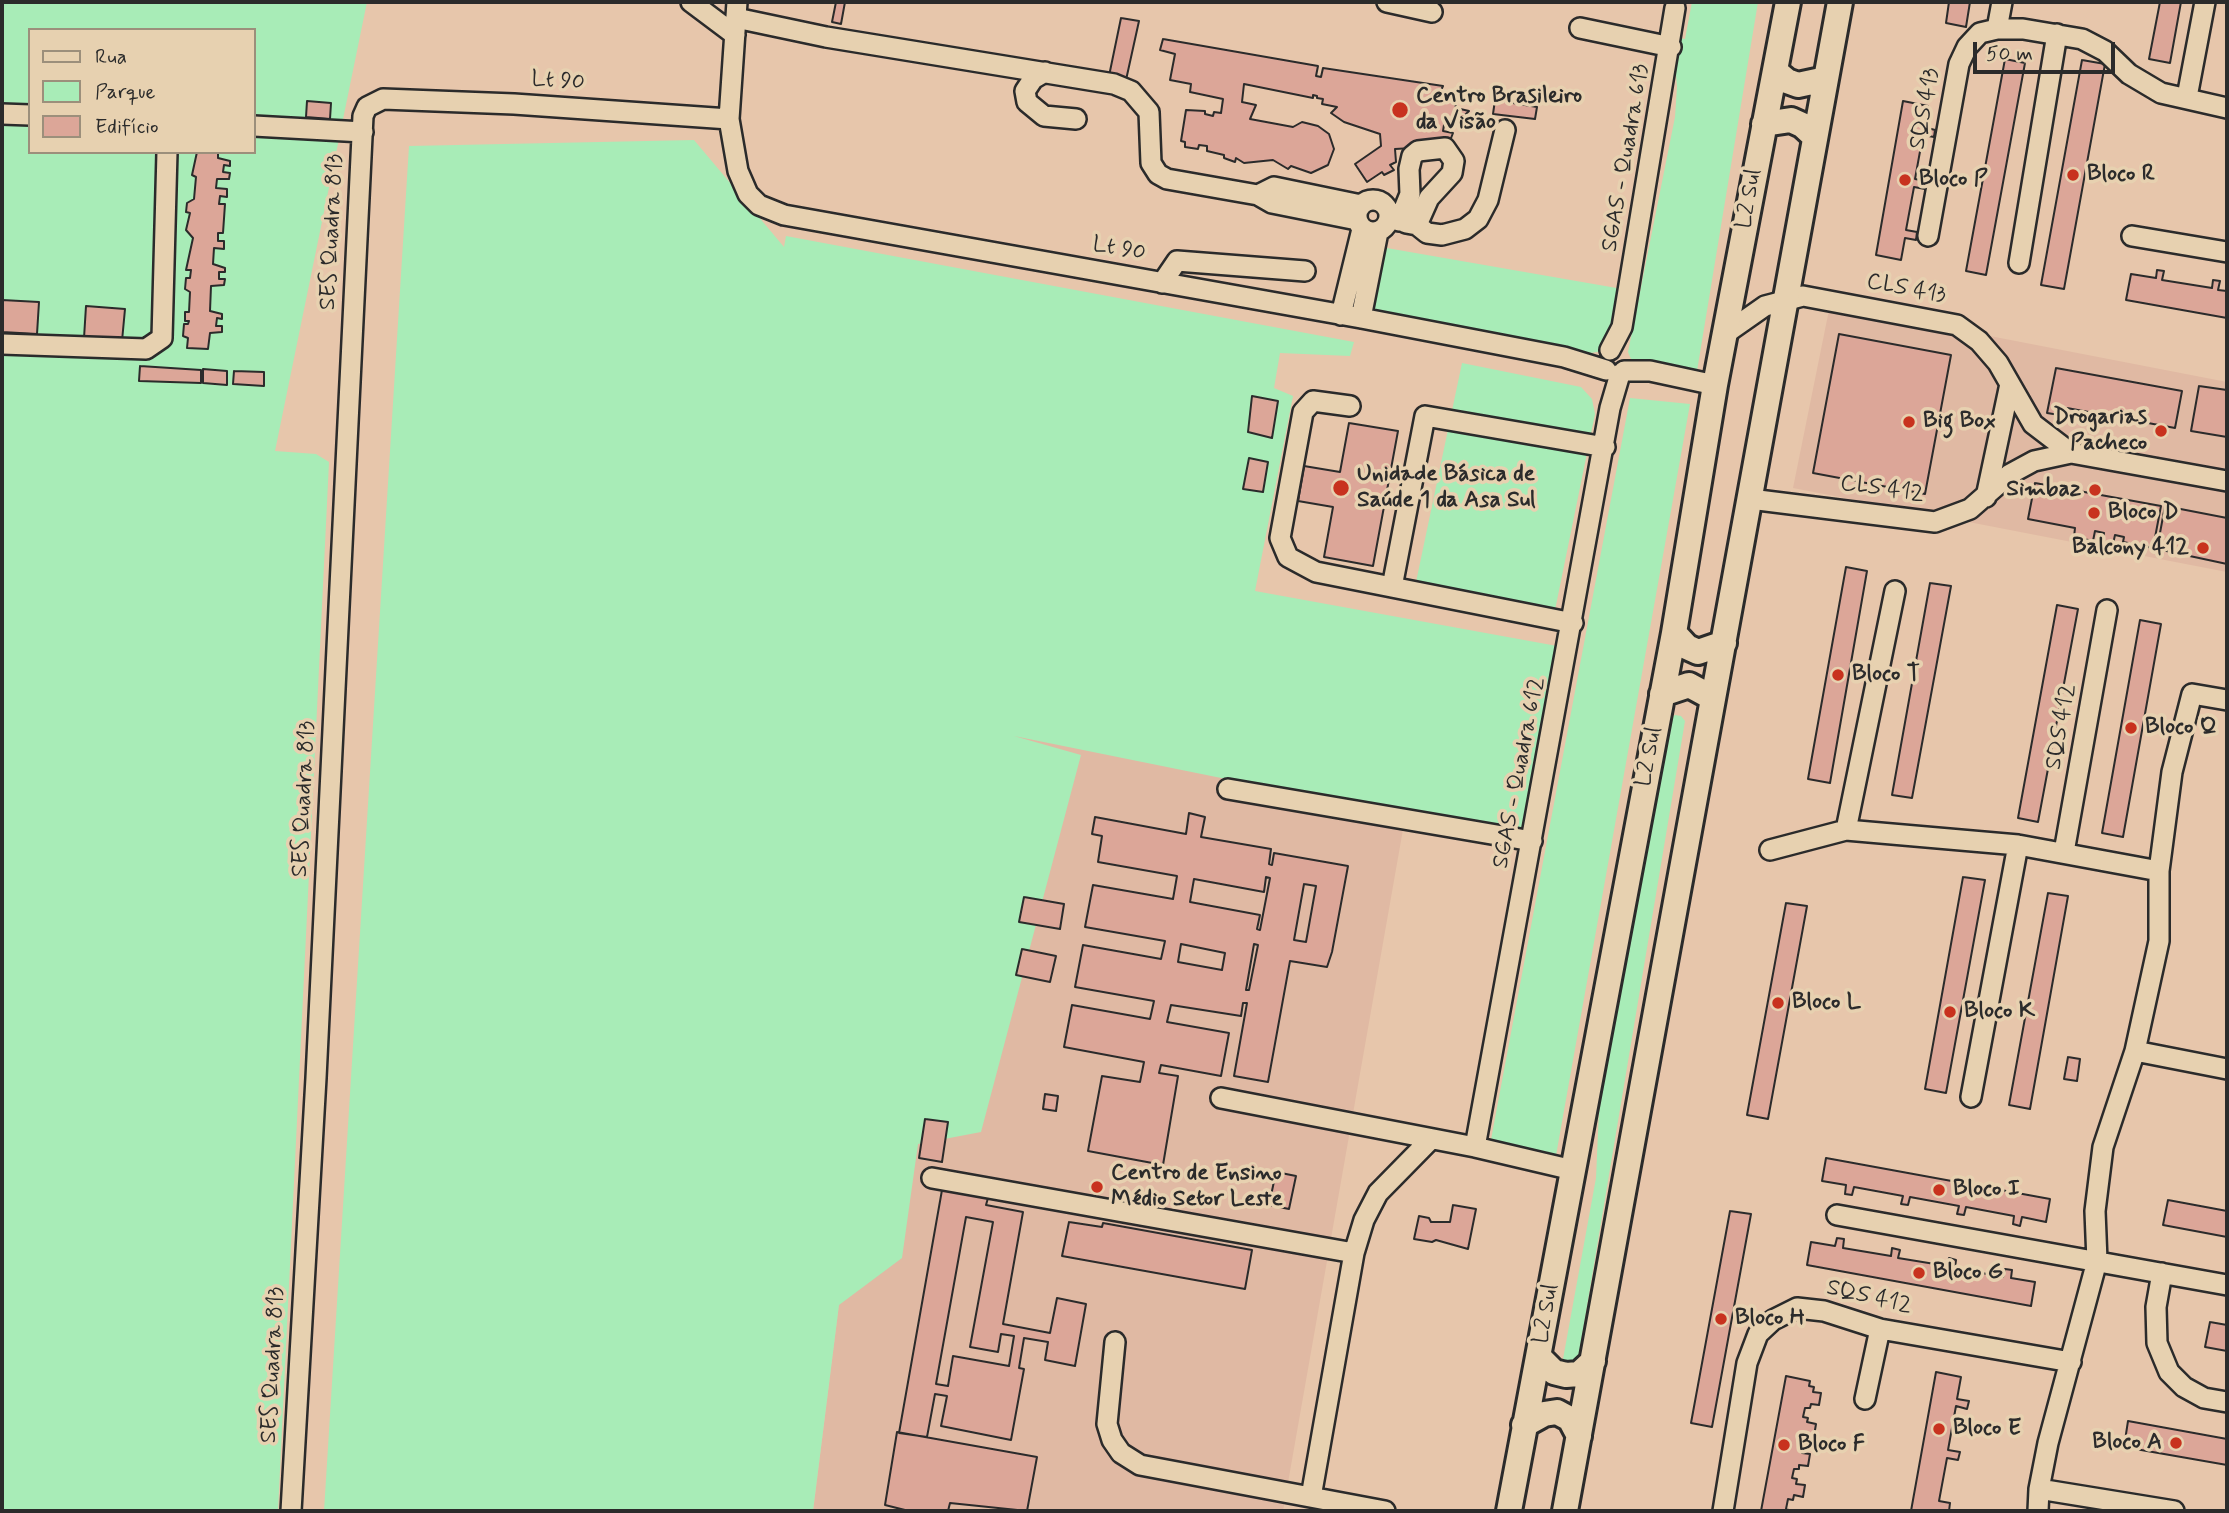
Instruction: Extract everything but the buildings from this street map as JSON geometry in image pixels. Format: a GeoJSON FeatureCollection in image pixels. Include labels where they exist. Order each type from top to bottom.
{"type":"FeatureCollection","features":[{"type":"Feature","properties":{"kind":"main road","name":"L2 Sul"},"geometry":{"type":"LineString","coordinates":[[1509,1511],[1674,633],[1715,386],[1788,2]]}},
{"type":"Feature","properties":{"kind":"main road"},"geometry":{"type":"LineString","coordinates":[[1565,1511],[1840,2]]}},
{"type":"Feature","properties":{"kind":"main road"},"geometry":{"type":"LineString","coordinates":[[1775,71],[1787,81],[1798,85],[1826,79]]}},
{"type":"Feature","properties":{"kind":"main road"},"geometry":{"type":"LineString","coordinates":[[1764,124],[1791,120],[1802,125],[1815,137]]}},
{"type":"Feature","properties":{"kind":"main road"},"geometry":{"type":"LineString","coordinates":[[1674,633],[1687,646],[1698,652],[1724,643]]}},
{"type":"Feature","properties":{"kind":"main road"},"geometry":{"type":"LineString","coordinates":[[1662,694],[1689,685],[1713,698]]}},
{"type":"Feature","properties":{"kind":"main road"},"geometry":{"type":"LineString","coordinates":[[1539,1357],[1554,1372],[1566,1375],[1579,1374],[1593,1361]]}},
{"type":"Feature","properties":{"kind":"main road"},"geometry":{"type":"LineString","coordinates":[[1524,1425],[1544,1414],[1557,1412],[1570,1419],[1579,1436]]}},
{"type":"Feature","properties":{"kind":"street"},"geometry":{"type":"LineString","coordinates":[[691,2],[736,18],[826,37],[1114,84],[1131,91],[1149,112],[1151,163],[1158,174],[1167,179],[1258,195],[1274,187],[1381,222],[1442,236],[1465,229],[1478,219],[1488,200],[1505,130]]}},
{"type":"Feature","properties":{"kind":"street"},"geometry":{"type":"LineString","coordinates":[[1387,2],[1433,12]]}},
{"type":"Feature","properties":{"kind":"street"},"geometry":{"type":"LineString","coordinates":[[2002,2],[1997,29],[2082,39],[2105,51],[2129,74],[2152,88],[2227,108]]}},
{"type":"Feature","properties":{"kind":"street"},"geometry":{"type":"LineString","coordinates":[[2187,97],[2205,2]]}},
{"type":"Feature","properties":{"kind":"street"},"geometry":{"type":"LineString","coordinates":[[1671,47],[1675,8]]}},
{"type":"Feature","properties":{"kind":"street","name":"Lt 90"},"geometry":{"type":"LineString","coordinates":[[736,18],[729,119],[736,162],[745,188],[759,205],[775,212],[1564,357],[1616,363],[1715,386]]}},
{"type":"Feature","properties":{"kind":"street","name":"SGAS - Quadra 613"},"geometry":{"type":"LineString","coordinates":[[1580,28],[1671,47],[1616,363]]}},
{"type":"Feature","properties":{"kind":"street","name":"SQS 413"},"geometry":{"type":"LineString","coordinates":[[1928,236],[1959,64],[1980,33],[1997,29]]}},
{"type":"Feature","properties":{"kind":"street"},"geometry":{"type":"LineString","coordinates":[[2019,263],[2057,34]]}},
{"type":"Feature","properties":{"kind":"street"},"geometry":{"type":"LineString","coordinates":[[1045,72],[1033,79],[1025,91],[1027,102],[1044,116],[1076,119]]}},
{"type":"Feature","properties":{"kind":"street","name":"Lt 90"},"geometry":{"type":"LineString","coordinates":[[383,99],[514,104],[729,119]]}},
{"type":"Feature","properties":{"kind":"street","name":"SES Quadra 813"},"geometry":{"type":"LineString","coordinates":[[291,1511],[316,1078],[363,132],[367,107],[383,99]]}},
{"type":"Feature","properties":{"kind":"street"},"geometry":{"type":"LineString","coordinates":[[2,114],[28,115]]}},
{"type":"Feature","properties":{"kind":"street"},"geometry":{"type":"LineString","coordinates":[[256,126],[363,132]]}},
{"type":"Feature","properties":{"kind":"street"},"geometry":{"type":"LineString","coordinates":[[2,344],[146,349],[162,338],[167,154]]}},
{"type":"Feature","properties":{"kind":"street"},"geometry":{"type":"LineString","coordinates":[[1340,315],[1381,222]]}},
{"type":"Feature","properties":{"kind":"street"},"geometry":{"type":"LineString","coordinates":[[1361,318],[1381,222]]}},
{"type":"Feature","properties":{"kind":"street"},"geometry":{"type":"LineString","coordinates":[[2132,236],[2227,253]]}},
{"type":"Feature","properties":{"kind":"street"},"geometry":{"type":"LineString","coordinates":[[1162,283],[1177,261],[1305,271]]}},
{"type":"Feature","properties":{"kind":"street","name":"CLS 413"},"geometry":{"type":"LineString","coordinates":[[1725,334],[1757,310],[1786,299],[1820,298],[1957,325],[1985,349],[2010,384],[2033,424],[2071,453]]}},
{"type":"Feature","properties":{"kind":"street","name":"SGAS - Quadra 612"},"geometry":{"type":"LineString","coordinates":[[1475,1147],[1605,447],[1616,363]]}},
{"type":"Feature","properties":{"kind":"street"},"geometry":{"type":"LineString","coordinates":[[1986,498],[2010,384]]}},
{"type":"Feature","properties":{"kind":"street"},"geometry":{"type":"LineString","coordinates":[[1350,407],[1314,401],[1303,412],[1280,538],[1288,558],[1299,565],[1392,587],[1573,623]]}},
{"type":"Feature","properties":{"kind":"street"},"geometry":{"type":"LineString","coordinates":[[1392,587],[1424,416],[1605,447]]}},
{"type":"Feature","properties":{"kind":"street"},"geometry":{"type":"LineString","coordinates":[[2071,453],[2227,481]]}},
{"type":"Feature","properties":{"kind":"street","name":"CLS 412"},"geometry":{"type":"LineString","coordinates":[[1750,499],[1935,522],[1954,518],[1986,498],[2010,474],[2034,461],[2071,453]]}},
{"type":"Feature","properties":{"kind":"street"},"geometry":{"type":"LineString","coordinates":[[1846,830],[1895,591]]}},
{"type":"Feature","properties":{"kind":"street","name":"SQS 412"},"geometry":{"type":"LineString","coordinates":[[2064,852],[2108,610]]}},
{"type":"Feature","properties":{"kind":"street"},"geometry":{"type":"LineString","coordinates":[[2038,1511],[2039,1489],[2097,1261],[2095,1211],[2103,1147],[2135,1051],[2159,941],[2159,871],[2168,794],[2192,694],[2227,700]]}},
{"type":"Feature","properties":{"kind":"street"},"geometry":{"type":"LineString","coordinates":[[1228,789],[1532,841]]}},
{"type":"Feature","properties":{"kind":"street"},"geometry":{"type":"LineString","coordinates":[[1770,850],[1846,830],[2018,845],[2159,871]]}},
{"type":"Feature","properties":{"kind":"street"},"geometry":{"type":"LineString","coordinates":[[1971,1097],[2018,845]]}},
{"type":"Feature","properties":{"kind":"street"},"geometry":{"type":"LineString","coordinates":[[2135,1051],[2227,1069]]}},
{"type":"Feature","properties":{"kind":"street"},"geometry":{"type":"LineString","coordinates":[[1221,1098],[1475,1147],[1573,1170]]}},
{"type":"Feature","properties":{"kind":"street"},"geometry":{"type":"LineString","coordinates":[[1311,1497],[1354,1253],[1364,1220],[1378,1193],[1430,1139]]}},
{"type":"Feature","properties":{"kind":"street"},"geometry":{"type":"LineString","coordinates":[[932,1178],[1354,1253]]}},
{"type":"Feature","properties":{"kind":"street"},"geometry":{"type":"LineString","coordinates":[[1838,1215],[2227,1285]]}},
{"type":"Feature","properties":{"kind":"street"},"geometry":{"type":"LineString","coordinates":[[2162,1273],[2156,1307],[2157,1343],[2169,1372],[2184,1387],[2204,1398],[2227,1402]]}},
{"type":"Feature","properties":{"kind":"street","name":"SQS 412"},"geometry":{"type":"LineString","coordinates":[[1723,1511],[1747,1363],[1758,1335],[1773,1320],[1797,1308],[1824,1311],[1880,1329],[2071,1362]]}},
{"type":"Feature","properties":{"kind":"street"},"geometry":{"type":"LineString","coordinates":[[1865,1399],[1880,1329]]}},
{"type":"Feature","properties":{"kind":"street"},"geometry":{"type":"LineString","coordinates":[[1115,1342],[1107,1424],[1112,1440],[1121,1453],[1140,1465],[1385,1511]]}},
{"type":"Feature","properties":{"kind":"street"},"geometry":{"type":"LineString","coordinates":[[2039,1489],[2174,1511]]}},
{"type":"Feature","properties":{"kind":"shaded area"},"geometry":{"type":"Polygon","coordinates":[[[1830,305],[2227,382],[2227,572],[1793,488],[1830,305]]]}},
{"type":"Feature","properties":{"kind":"shaded area","name":"Centro de Ensino Médio Setor Leste"},"geometry":{"type":"Polygon","coordinates":[[[1012,708],[1411,784],[1283,1511],[813,1511],[869,1063],[1012,708]]]}},
{"type":"Feature","properties":{"kind":"green space"},"geometry":{"type":"Polygon","coordinates":[[[2,2],[367,2],[275,451],[316,454],[329,462],[278,1511],[2,1511],[2,2]]]}},
{"type":"Feature","properties":{"kind":"green space"},"geometry":{"type":"Polygon","coordinates":[[[1692,2],[1758,2],[1696,377],[1631,359],[1628,352],[1675,117],[1677,87],[1673,37],[1685,39],[1692,2]]]}},
{"type":"Feature","properties":{"kind":"green space"},"geometry":{"type":"Polygon","coordinates":[[[694,140],[784,247],[786,236],[1354,342],[1350,356],[1280,353],[1274,388],[1293,396],[1255,591],[1568,648],[1532,841],[1014,736],[1081,755],[981,1132],[918,1144],[902,1258],[839,1305],[813,1511],[324,1511],[409,146],[694,140]]]}},
{"type":"Feature","properties":{"kind":"green space"},"geometry":{"type":"Polygon","coordinates":[[[1381,247],[1628,290],[1610,350],[1564,357],[1361,318],[1381,247]]]}},
{"type":"Feature","properties":{"kind":"green space"},"geometry":{"type":"Polygon","coordinates":[[[1462,363],[1581,387],[1592,399],[1595,414],[1555,610],[1416,582],[1462,363]]]}},
{"type":"Feature","properties":{"kind":"green space"},"geometry":{"type":"Polygon","coordinates":[[[1630,398],[1690,404],[1555,1161],[1490,1145],[1630,398]]]}},
{"type":"Feature","properties":{"kind":"green space"},"geometry":{"type":"Polygon","coordinates":[[[1675,715],[1681,716],[1685,721],[1576,1372],[1561,1370],[1596,1178],[1599,1110],[1669,720],[1675,715]]]}},
{"type":"Feature","properties":{"kind":"place","name":"Centro Brasileiro da Visão"},"geometry":{"type":"Point","coordinates":[1400,110]}},
{"type":"Feature","properties":{"kind":"place","name":"Bloco R"},"geometry":{"type":"Point","coordinates":[2073,175]}},
{"type":"Feature","properties":{"kind":"place","name":"Bloco P"},"geometry":{"type":"Point","coordinates":[1905,180]}},
{"type":"Feature","properties":{"kind":"place","name":"Big Box"},"geometry":{"type":"Point","coordinates":[1909,422]}},
{"type":"Feature","properties":{"kind":"place","name":"Drogarias Pacheco"},"geometry":{"type":"Point","coordinates":[2161,431]}},
{"type":"Feature","properties":{"kind":"place","name":"Unidade Básica de Saúde 1 da Asa Sul"},"geometry":{"type":"Point","coordinates":[1341,488]}},
{"type":"Feature","properties":{"kind":"place","name":"Simbaz"},"geometry":{"type":"Point","coordinates":[2095,490]}},
{"type":"Feature","properties":{"kind":"place","name":"Bloco D"},"geometry":{"type":"Point","coordinates":[2094,513]}},
{"type":"Feature","properties":{"kind":"place","name":"Balcony 412"},"geometry":{"type":"Point","coordinates":[2203,548]}},
{"type":"Feature","properties":{"kind":"place","name":"Bloco T"},"geometry":{"type":"Point","coordinates":[1838,675]}},
{"type":"Feature","properties":{"kind":"place","name":"Bloco Q"},"geometry":{"type":"Point","coordinates":[2131,728]}},
{"type":"Feature","properties":{"kind":"place","name":"Bloco L"},"geometry":{"type":"Point","coordinates":[1778,1003]}},
{"type":"Feature","properties":{"kind":"place","name":"Bloco K"},"geometry":{"type":"Point","coordinates":[1950,1012]}},
{"type":"Feature","properties":{"kind":"place","name":"Centro de Ensino Médio Setor Leste"},"geometry":{"type":"Point","coordinates":[1097,1187]}},
{"type":"Feature","properties":{"kind":"place","name":"Bloco I"},"geometry":{"type":"Point","coordinates":[1939,1190]}},
{"type":"Feature","properties":{"kind":"place","name":"Bloco G"},"geometry":{"type":"Point","coordinates":[1919,1273]}},
{"type":"Feature","properties":{"kind":"place","name":"Bloco H"},"geometry":{"type":"Point","coordinates":[1721,1319]}},
{"type":"Feature","properties":{"kind":"place","name":"Bloco E"},"geometry":{"type":"Point","coordinates":[1939,1429]}},
{"type":"Feature","properties":{"kind":"place","name":"Bloco A"},"geometry":{"type":"Point","coordinates":[2176,1443]}},
{"type":"Feature","properties":{"kind":"place","name":"Bloco F"},"geometry":{"type":"Point","coordinates":[1784,1445]}}]}
